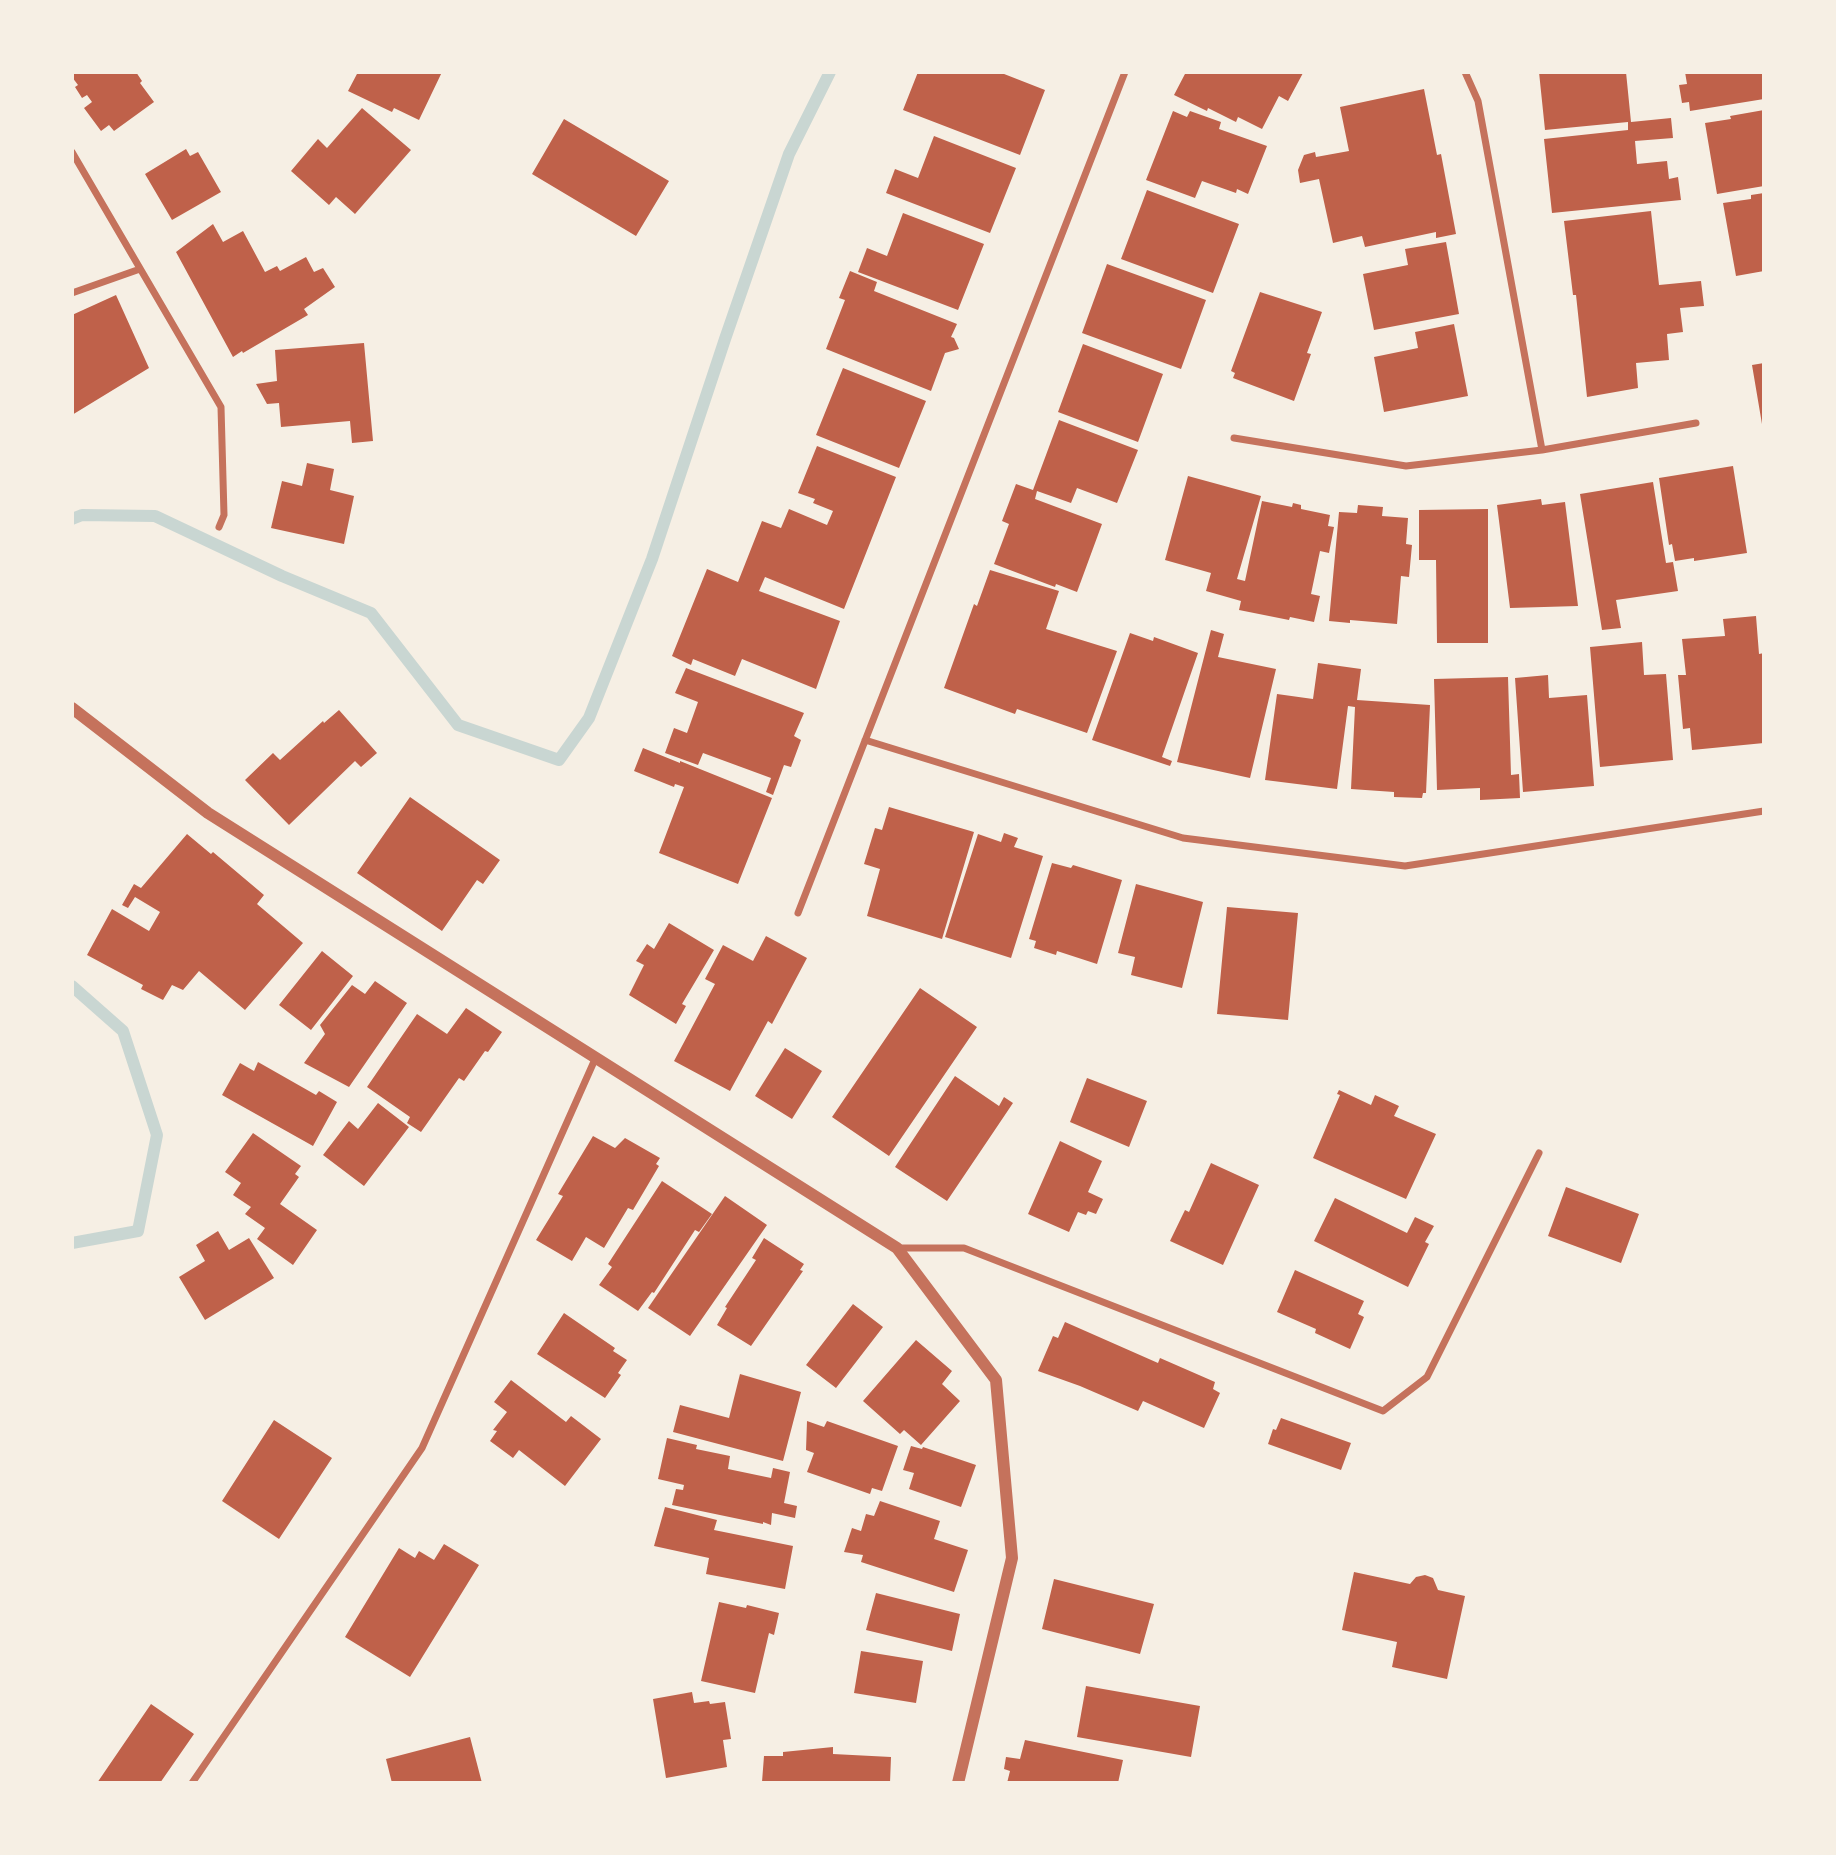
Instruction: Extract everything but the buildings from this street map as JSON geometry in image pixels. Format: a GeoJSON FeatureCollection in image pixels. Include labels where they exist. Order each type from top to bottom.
{"type":"FeatureCollection","features":[{"type":"Feature","properties":{"kind":"street"},"geometry":{"type":"LineString","coordinates":[[798,913],[1125,72]]}},
{"type":"Feature","properties":{"kind":"street"},"geometry":{"type":"LineString","coordinates":[[1465,72],[1478,101],[1542,450]]}},
{"type":"Feature","properties":{"kind":"street"},"geometry":{"type":"LineString","coordinates":[[72,152],[221,408],[223,515],[219,527]]}},
{"type":"Feature","properties":{"kind":"street"},"geometry":{"type":"LineString","coordinates":[[72,293],[140,269]]}},
{"type":"Feature","properties":{"kind":"street"},"geometry":{"type":"LineString","coordinates":[[1234,438],[1406,466],[1542,450],[1696,423]]}},
{"type":"Feature","properties":{"kind":"street"},"geometry":{"type":"LineString","coordinates":[[72,708],[208,813],[897,1248],[996,1380],[1012,1558],[958,1783]]}},
{"type":"Feature","properties":{"kind":"street"},"geometry":{"type":"LineString","coordinates":[[865,740],[1182,838],[1405,866],[1764,811]]}},
{"type":"Feature","properties":{"kind":"street"},"geometry":{"type":"LineString","coordinates":[[192,1783],[422,1448],[596,1056]]}},
{"type":"Feature","properties":{"kind":"street"},"geometry":{"type":"LineString","coordinates":[[897,1248],[964,1248],[1383,1411],[1427,1377],[1539,1153]]}},
{"type":"Feature","properties":{"kind":"waterway"},"geometry":{"type":"LineString","coordinates":[[72,519],[82,515],[155,516],[282,576],[371,613],[458,725],[559,760],[589,718],[652,559],[789,154],[830,72]]}},
{"type":"Feature","properties":{"kind":"waterway"},"geometry":{"type":"LineString","coordinates":[[72,986],[123,1031],[157,1135],[138,1231],[72,1243]]}}]}
